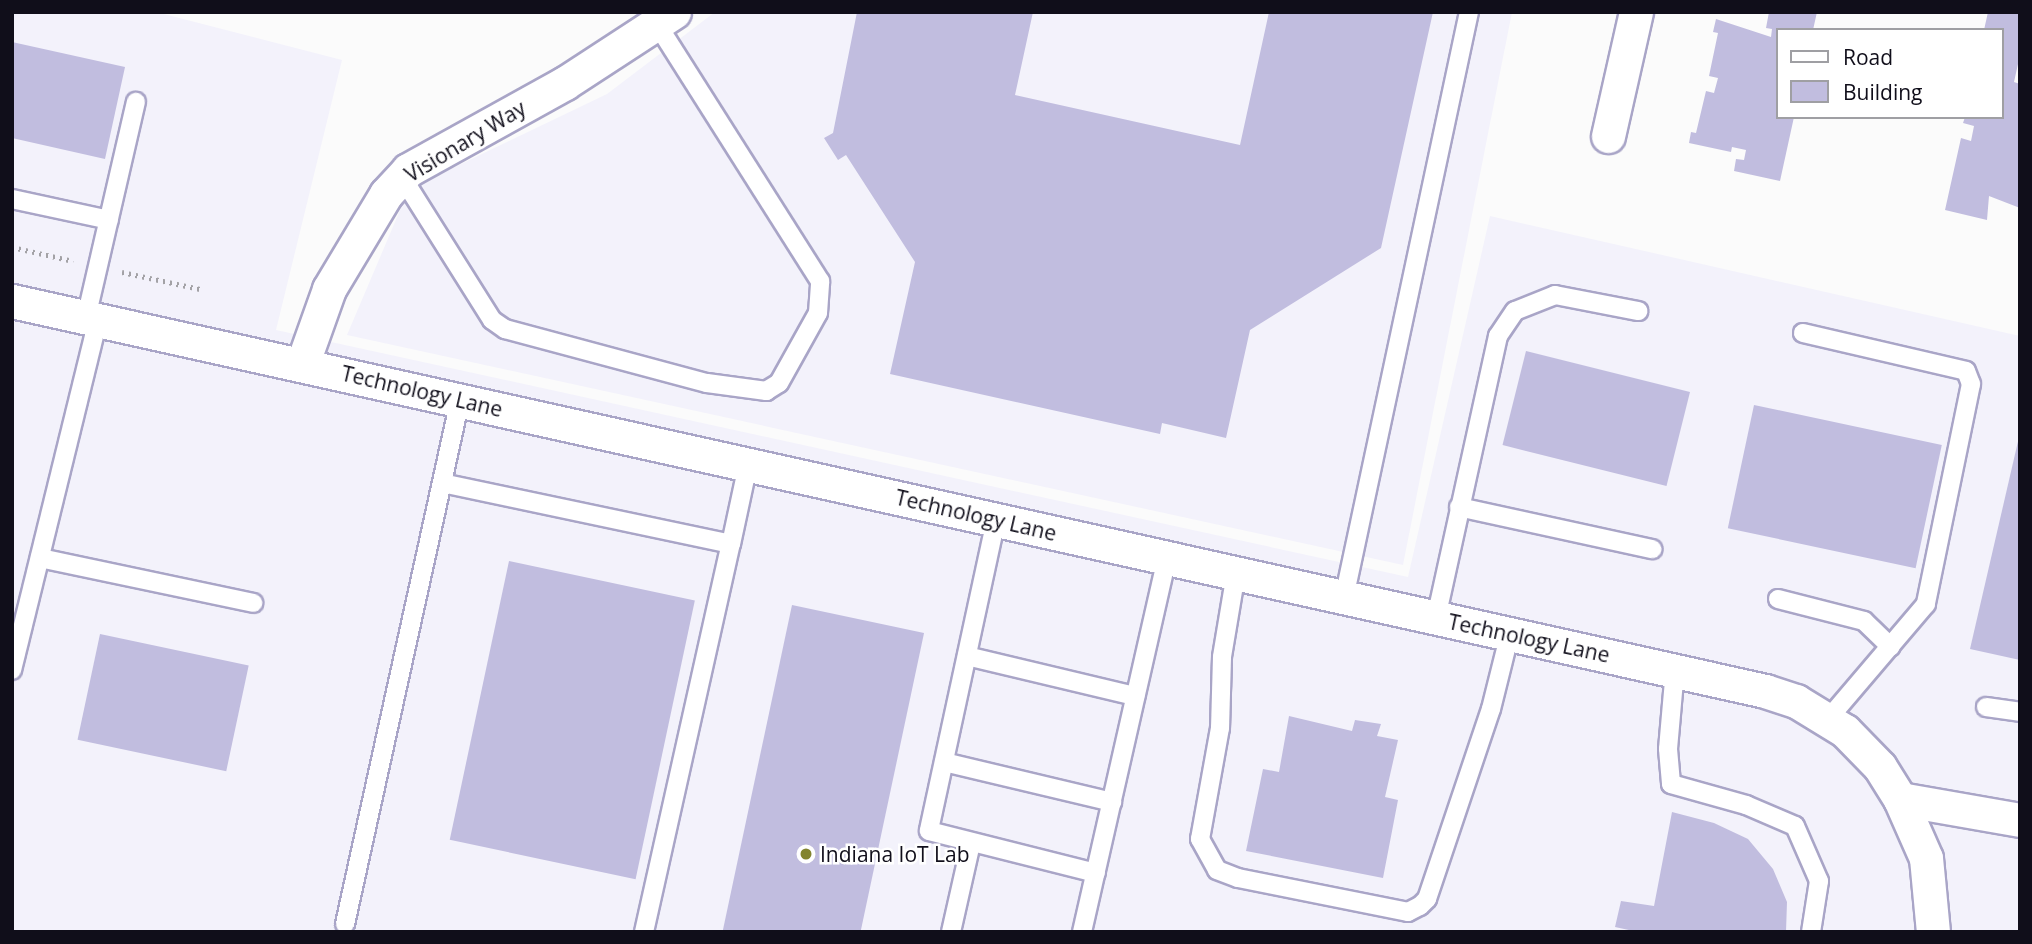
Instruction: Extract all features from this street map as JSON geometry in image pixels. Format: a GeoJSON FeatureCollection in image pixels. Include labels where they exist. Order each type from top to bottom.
{"type":"FeatureCollection","features":[{"type":"Feature","properties":{"kind":"street"},"geometry":{"type":"LineString","coordinates":[[1608,136],[1636,12]]}},
{"type":"Feature","properties":{"kind":"street","name":"Visionary Way"},"geometry":{"type":"LineString","coordinates":[[302,365],[329,289],[386,194],[402,177],[666,19]]}},
{"type":"Feature","properties":{"kind":"street","name":"Technology Lane"},"geometry":{"type":"LineString","coordinates":[[12,301],[1765,691],[1828,719],[1864,748],[1900,799],[1926,858],[1933,932]]}},
{"type":"Feature","properties":{"kind":"street"},"geometry":{"type":"LineString","coordinates":[[1900,799],[2020,820]]}},
{"type":"Feature","properties":{"kind":"lane"},"geometry":{"type":"LineString","coordinates":[[1344,598],[1469,12]]}},
{"type":"Feature","properties":{"kind":"lane"},"geometry":{"type":"LineString","coordinates":[[402,177],[492,320],[505,329],[707,383],[766,391],[779,383],[818,313],[820,281],[666,19]]}},
{"type":"Feature","properties":{"kind":"lane"},"geometry":{"type":"LineString","coordinates":[[12,670],[40,558],[92,319],[109,220],[136,102]]}},
{"type":"Feature","properties":{"kind":"lane"},"geometry":{"type":"LineString","coordinates":[[12,199],[109,220]]}},
{"type":"Feature","properties":{"kind":"lane"},"geometry":{"type":"LineString","coordinates":[[1436,618],[1490,359],[1515,311],[1555,295],[1638,311]]}},
{"type":"Feature","properties":{"kind":"lane"},"geometry":{"type":"LineString","coordinates":[[1803,333],[1969,375],[1971,384],[1926,604],[1828,719]]}},
{"type":"Feature","properties":{"kind":"lane"},"geometry":{"type":"LineString","coordinates":[[345,924],[460,400]]}},
{"type":"Feature","properties":{"kind":"lane"},"geometry":{"type":"LineString","coordinates":[[644,932],[748,465]]}},
{"type":"Feature","properties":{"kind":"lane"},"geometry":{"type":"LineString","coordinates":[[442,483],[731,544]]}},
{"type":"Feature","properties":{"kind":"lane"},"geometry":{"type":"LineString","coordinates":[[1459,507],[1653,549]]}},
{"type":"Feature","properties":{"kind":"lane"},"geometry":{"type":"LineString","coordinates":[[996,520],[929,831],[1096,873]]}},
{"type":"Feature","properties":{"kind":"lane"},"geometry":{"type":"LineString","coordinates":[[40,558],[253,603]]}},
{"type":"Feature","properties":{"kind":"lane"},"geometry":{"type":"LineString","coordinates":[[1082,932],[1167,558]]}},
{"type":"Feature","properties":{"kind":"lane"},"geometry":{"type":"LineString","coordinates":[[1236,573],[1222,657],[1220,728],[1200,839],[1217,870],[1238,878],[1408,912],[1420,906],[1427,899],[1491,709],[1510,634]]}},
{"type":"Feature","properties":{"kind":"lane"},"geometry":{"type":"LineString","coordinates":[[1778,599],[1864,621],[1891,647]]}},
{"type":"Feature","properties":{"kind":"lane"},"geometry":{"type":"LineString","coordinates":[[967,656],[1135,696]]}},
{"type":"Feature","properties":{"kind":"lane"},"geometry":{"type":"LineString","coordinates":[[1675,669],[1668,749],[1671,784],[1746,805],[1795,826],[1819,881],[1811,932]]}},
{"type":"Feature","properties":{"kind":"lane"},"geometry":{"type":"LineString","coordinates":[[1986,707],[2020,712]]}},
{"type":"Feature","properties":{"kind":"lane"},"geometry":{"type":"LineString","coordinates":[[944,762],[1112,802]]}},
{"type":"Feature","properties":{"kind":"lane"},"geometry":{"type":"LineString","coordinates":[[951,932],[971,843]]}},
{"type":"Feature","properties":{"kind":"shaded area"},"geometry":{"type":"Polygon","coordinates":[[[12,12],[156,12],[342,60],[276,330],[1408,577],[1490,216],[2020,336],[2020,932],[12,932],[12,12]]]}},
{"type":"Feature","properties":{"kind":"shaded area"},"geometry":{"type":"Polygon","coordinates":[[[715,12],[1512,12],[1403,565],[347,335],[409,189],[607,94],[715,12]]]}},
{"type":"Feature","properties":{"kind":"building"},"geometry":{"type":"Polygon","coordinates":[[[857,12],[1033,12],[1015,95],[1240,145],[1269,12],[1433,12],[1381,248],[1250,330],[1226,438],[1162,423],[1160,434],[890,374],[915,262],[846,155],[838,160],[824,138],[833,133],[857,12]]]}},
{"type":"Feature","properties":{"kind":"building"},"geometry":{"type":"Polygon","coordinates":[[[1769,12],[1817,12],[1813,28],[1776,28],[1776,119],[1794,119],[1780,181],[1734,171],[1736,159],[1744,160],[1746,150],[1732,147],[1731,152],[1689,143],[1691,132],[1696,133],[1706,91],[1714,93],[1718,78],[1709,76],[1718,33],[1713,32],[1716,19],[1771,37],[1772,29],[1766,28],[1769,12]]]}},
{"type":"Feature","properties":{"kind":"building"},"geometry":{"type":"Polygon","coordinates":[[[1988,12],[2020,12],[2020,55],[2014,82],[2020,84],[2020,208],[1989,196],[1987,220],[1945,210],[1961,138],[1971,141],[1974,126],[1963,123],[1964,119],[2004,119],[2004,28],[1984,28],[1988,12]]]}},
{"type":"Feature","properties":{"kind":"building"},"geometry":{"type":"Polygon","coordinates":[[[12,42],[125,67],[105,159],[12,138],[12,42]]]}},
{"type":"Feature","properties":{"kind":"building"},"geometry":{"type":"Polygon","coordinates":[[[1526,351],[1690,392],[1667,486],[1503,445],[1526,351]]]}},
{"type":"Feature","properties":{"kind":"building"},"geometry":{"type":"Polygon","coordinates":[[[1754,405],[1942,445],[1916,568],[1728,528],[1754,405]]]}},
{"type":"Feature","properties":{"kind":"building"},"geometry":{"type":"Polygon","coordinates":[[[2020,437],[2020,660],[1970,649],[2020,437]]]}},
{"type":"Feature","properties":{"kind":"building"},"geometry":{"type":"Polygon","coordinates":[[[509,561],[695,601],[636,879],[450,840],[509,561]]]}},
{"type":"Feature","properties":{"kind":"building"},"geometry":{"type":"Polygon","coordinates":[[[792,605],[924,633],[861,932],[722,932],[792,605]]]}},
{"type":"Feature","properties":{"kind":"building"},"geometry":{"type":"Polygon","coordinates":[[[100,634],[249,666],[226,771],[78,740],[100,634]]]}},
{"type":"Feature","properties":{"kind":"building"},"geometry":{"type":"Polygon","coordinates":[[[1289,716],[1352,731],[1355,720],[1381,724],[1377,736],[1398,740],[1385,797],[1398,800],[1383,878],[1246,851],[1263,769],[1279,772],[1289,716]]]}},
{"type":"Feature","properties":{"kind":"building"},"geometry":{"type":"Polygon","coordinates":[[[1672,812],[1714,823],[1748,839],[1773,869],[1787,902],[1786,932],[1638,932],[1615,927],[1621,901],[1654,906],[1672,812]]]}},
{"type":"Feature","properties":{"kind":"place","name":"Indiana IoT Lab"},"geometry":{"type":"Point","coordinates":[806,854]}}]}
